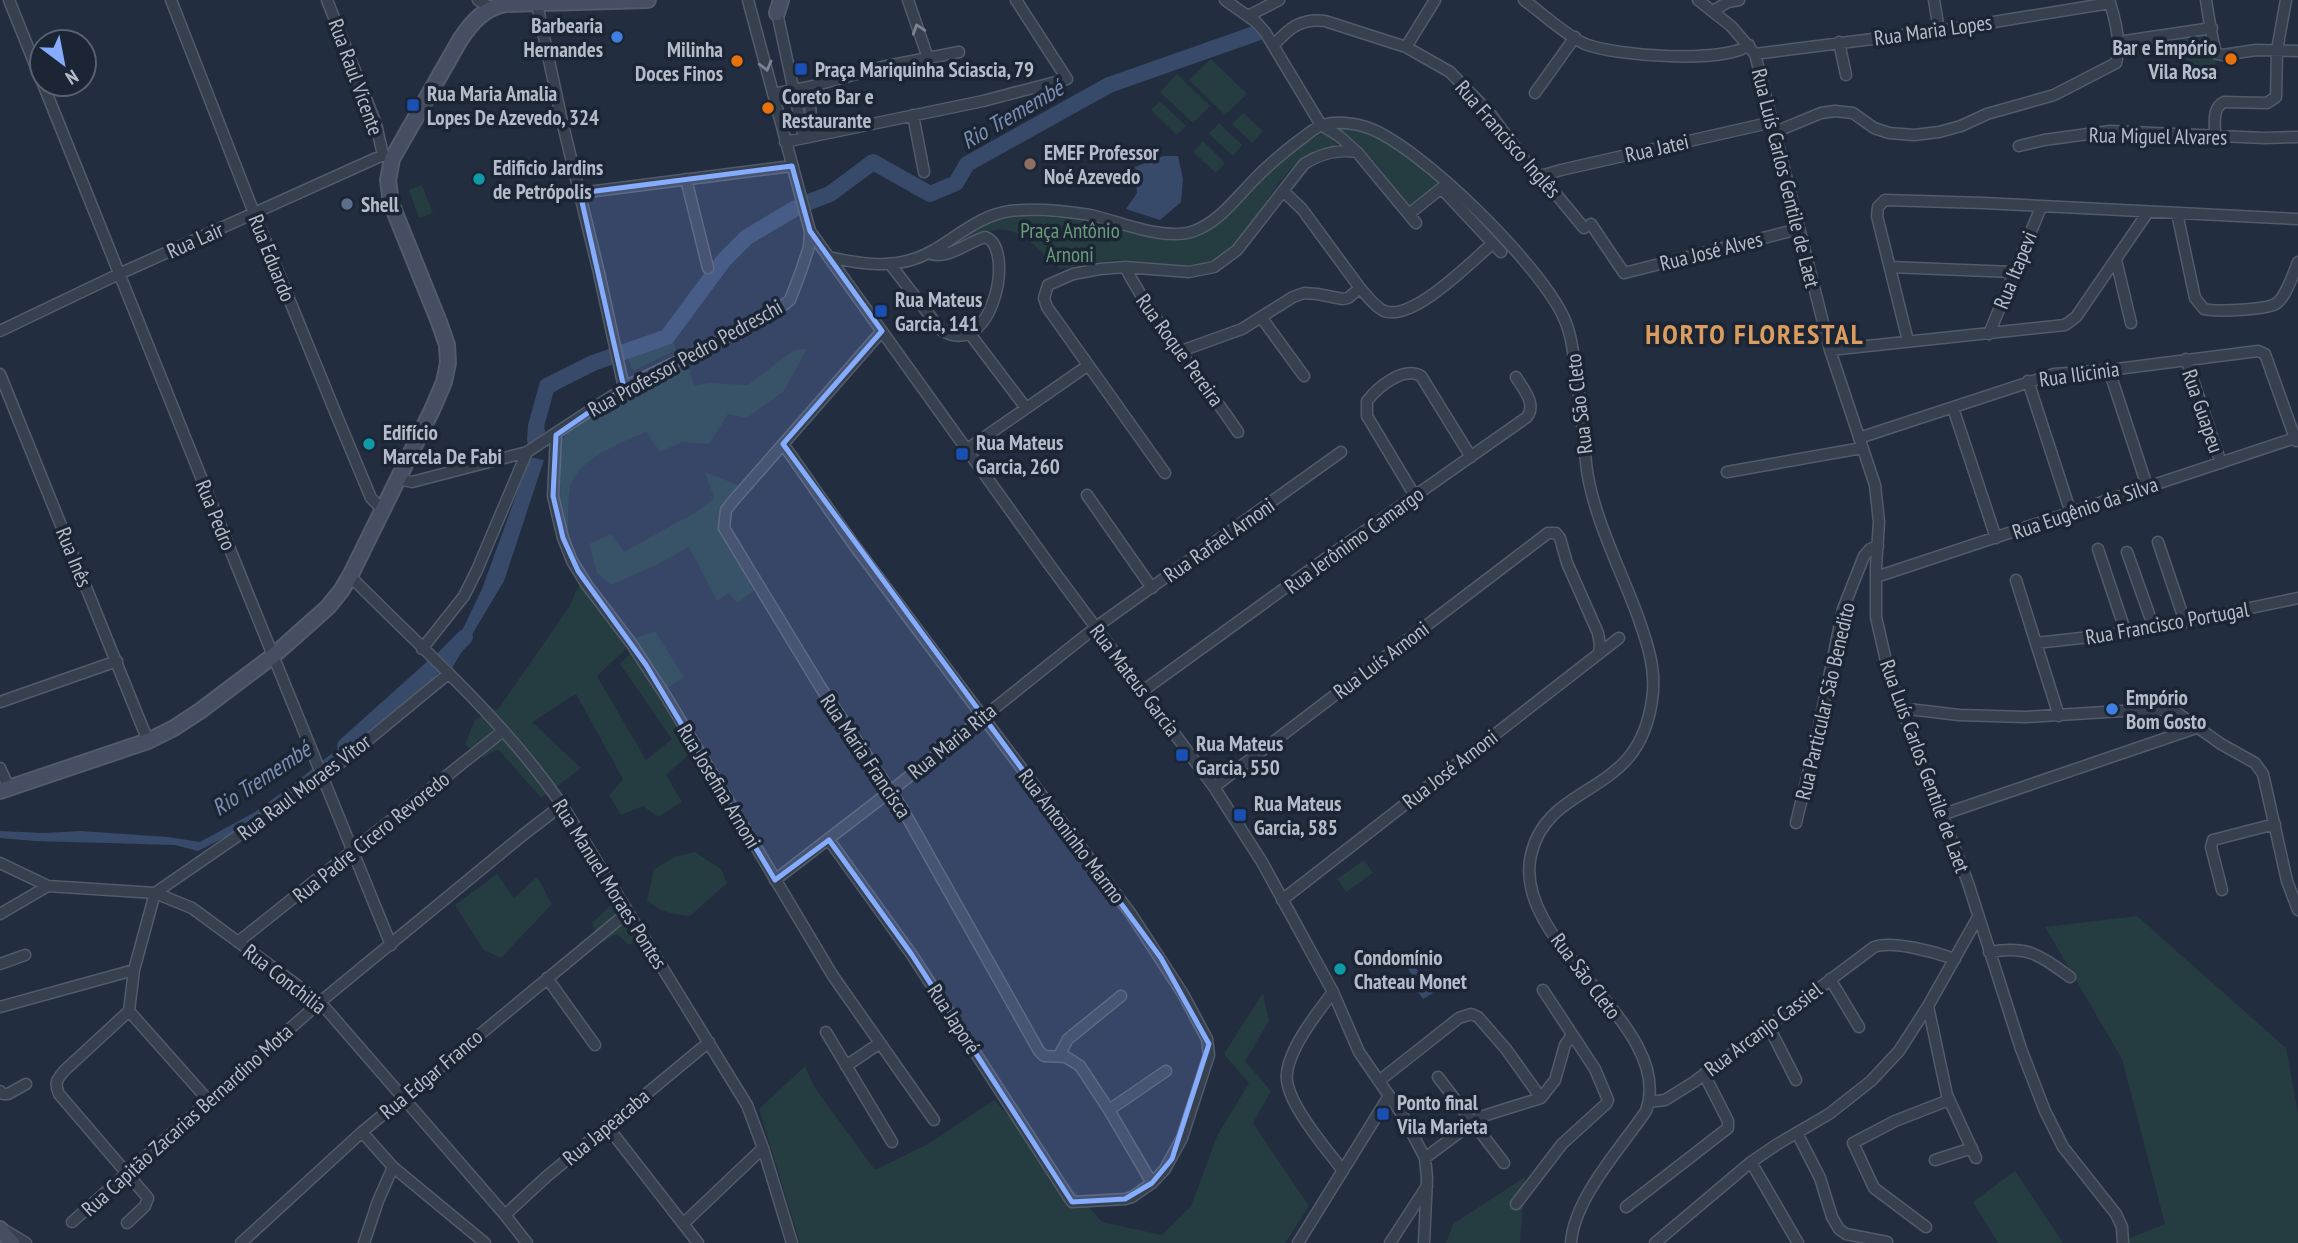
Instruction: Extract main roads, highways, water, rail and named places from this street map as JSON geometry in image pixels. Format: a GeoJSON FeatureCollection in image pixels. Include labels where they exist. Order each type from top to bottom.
{"type":"FeatureCollection","features":[{"type":"Feature","properties":{"kind":"main road"},"geometry":{"type":"LineString","coordinates":[[4,790],[148,741],[185,721],[273,656],[328,607],[350,576],[383,510],[432,410],[444,382],[448,363],[447,345],[439,322],[391,203],[387,157],[484,4],[648,0]]}},
{"type":"Feature","properties":{"kind":"main road"},"geometry":{"type":"LineString","coordinates":[[0,1228],[12,1243]]}},
{"type":"Feature","properties":{"kind":"water"},"geometry":{"type":"Polygon","coordinates":[[[1163,156],[1178,156],[1183,179],[1181,202],[1160,220],[1126,209],[1137,193],[1135,167],[1163,156]]]}},
{"type":"Feature","properties":{"kind":"water"},"geometry":{"type":"Polygon","coordinates":[[[611,347],[612,356],[548,396],[543,417],[545,432],[534,439],[534,428],[544,393],[611,347]]]}},
{"type":"Feature","properties":{"kind":"water"},"geometry":{"type":"Polygon","coordinates":[[[530,457],[544,460],[504,581],[452,668],[447,662],[482,589],[530,457]]]}},
{"type":"Feature","properties":{"kind":"water"},"geometry":{"type":"Polygon","coordinates":[[[432,674],[438,679],[334,763],[245,827],[198,851],[175,845],[0,838],[0,831],[80,831],[200,842],[255,812],[432,674]]]}},
{"type":"Feature","properties":{"kind":"water"},"geometry":{"type":"Polygon","coordinates":[[[1414,965],[1433,993],[1423,999],[1413,985],[1417,982],[1408,969],[1414,965]]]}},
{"type":"Feature","properties":{"kind":"waterway","name":"Rio Tremembé"},"geometry":{"type":"LineString","coordinates":[[809,202],[830,194],[873,162],[930,194],[956,183],[967,164],[1109,85],[1257,33]]}},
{"type":"Feature","properties":{"kind":"waterway","name":"Rio Tremembé"},"geometry":{"type":"LineString","coordinates":[[624,352],[667,337],[724,260],[747,237],[796,208]]}},
{"type":"Feature","properties":{"kind":"waterway","name":"Rio Tremembé"},"geometry":{"type":"LineString","coordinates":[[535,440],[547,386],[610,357]]}},
{"type":"Feature","properties":{"kind":"waterway","name":"Rio Tremembé"},"geometry":{"type":"LineString","coordinates":[[443,659],[465,637]]}},
{"type":"Feature","properties":{"kind":"waterway","name":"Rio Tremembé"},"geometry":{"type":"LineString","coordinates":[[345,746],[432,668]]}},
{"type":"Feature","properties":{"kind":"place","name":"Barbearia Hernandes"},"geometry":{"type":"Point","coordinates":[617,37]}},
{"type":"Feature","properties":{"kind":"place","name":"Bar e Empório Vila Rosa"},"geometry":{"type":"Point","coordinates":[2231,59]}},
{"type":"Feature","properties":{"kind":"place","name":"Milinha Doces Finos"},"geometry":{"type":"Point","coordinates":[737,61]}},
{"type":"Feature","properties":{"kind":"place","name":"Praça Mariquinha Sciascia, 79"},"geometry":{"type":"Point","coordinates":[801,69]}},
{"type":"Feature","properties":{"kind":"place","name":"Rua Maria Amalia Lopes De Azevedo, 324"},"geometry":{"type":"Point","coordinates":[413,105]}},
{"type":"Feature","properties":{"kind":"place","name":"Coreto Bar e Restaurante"},"geometry":{"type":"Point","coordinates":[768,108]}},
{"type":"Feature","properties":{"kind":"place","name":"EMEF Professor Noé Azevedo"},"geometry":{"type":"Point","coordinates":[1030,164]}},
{"type":"Feature","properties":{"kind":"place","name":"Edificio Jardins de Petrópolis"},"geometry":{"type":"Point","coordinates":[479,179]}},
{"type":"Feature","properties":{"kind":"place","name":"Shell"},"geometry":{"type":"Point","coordinates":[347,204]}},
{"type":"Feature","properties":{"kind":"place","name":"Rua Mateus Garcia, 141"},"geometry":{"type":"Point","coordinates":[881,311]}},
{"type":"Feature","properties":{"kind":"place","name":"Edifício Marcela De Fabi"},"geometry":{"type":"Point","coordinates":[369,444]}},
{"type":"Feature","properties":{"kind":"place","name":"Rua Mateus Garcia, 260"},"geometry":{"type":"Point","coordinates":[962,454]}},
{"type":"Feature","properties":{"kind":"place","name":"Empório Bom Gosto"},"geometry":{"type":"Point","coordinates":[2112,709]}},
{"type":"Feature","properties":{"kind":"place","name":"Rua Mateus Garcia, 550"},"geometry":{"type":"Point","coordinates":[1182,755]}},
{"type":"Feature","properties":{"kind":"place","name":"Rua Mateus Garcia, 585"},"geometry":{"type":"Point","coordinates":[1240,815]}},
{"type":"Feature","properties":{"kind":"place","name":"Condomínio Chateau Monet"},"geometry":{"type":"Point","coordinates":[1340,969]}},
{"type":"Feature","properties":{"kind":"place","name":"Ponto final Vila Marieta"},"geometry":{"type":"Point","coordinates":[1383,1114]}},
{"type":"Feature","properties":{"kind":"district","name":"HORTO FLORESTAL"},"geometry":{"type":"Point","coordinates":[1755,333]}},
{"type":"Feature","properties":{"kind":"park label","name":"Praça Antônio Arnoni"},"geometry":{"type":"Point","coordinates":[1070,242]}}]}
